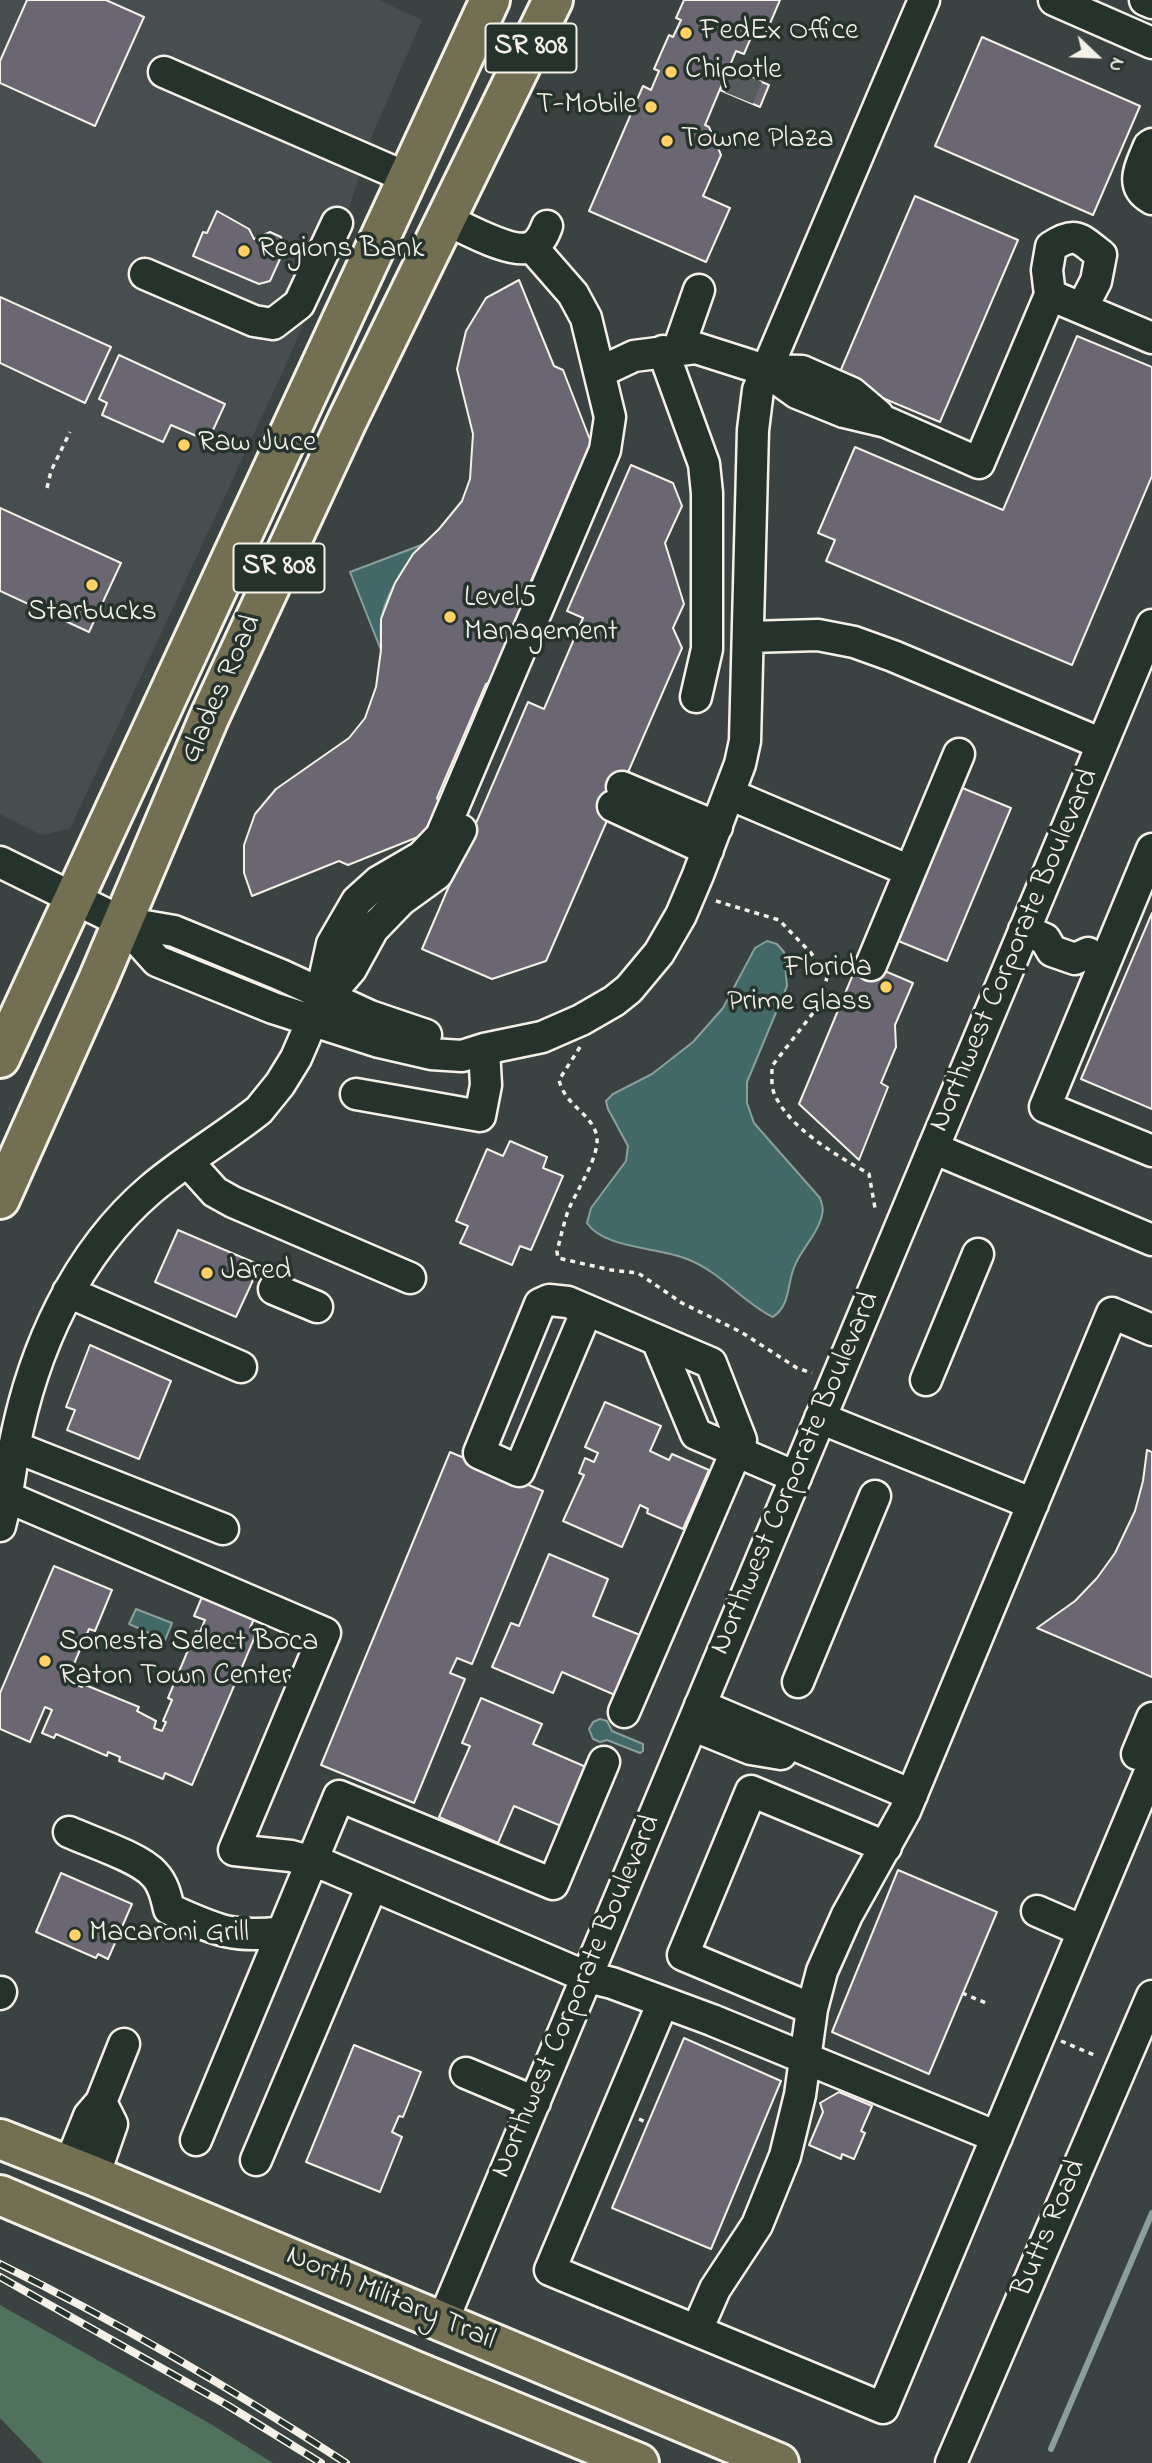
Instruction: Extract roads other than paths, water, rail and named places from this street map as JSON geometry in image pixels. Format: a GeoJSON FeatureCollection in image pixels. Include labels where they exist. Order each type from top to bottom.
{"type":"FeatureCollection","features":[{"type":"Feature","properties":{"kind":"main road","name":"Glades Road"},"geometry":{"type":"LineString","coordinates":[[0,1058],[488,0]]}},
{"type":"Feature","properties":{"kind":"main road","name":"Glades Road"},"geometry":{"type":"LineString","coordinates":[[0,1199],[209,718],[347,421],[553,0]]}},
{"type":"Feature","properties":{"kind":"main road","name":"North Military Trail"},"geometry":{"type":"LineString","coordinates":[[0,2139],[779,2463]]}},
{"type":"Feature","properties":{"kind":"main road","name":"North Military Trail"},"geometry":{"type":"LineString","coordinates":[[0,2195],[639,2463]]}},
{"type":"Feature","properties":{"kind":"main road"},"geometry":{"type":"LineString","coordinates":[[269,2309],[411,2336],[442,2323]]}},
{"type":"Feature","properties":{"kind":"street"},"geometry":{"type":"LineString","coordinates":[[0,862],[122,922],[174,931],[320,1004],[367,1039],[431,1054],[461,1056],[557,1031],[598,1012],[629,989],[645,972],[671,933],[690,895],[740,764],[746,729],[753,430],[758,390],[924,0]]}},
{"type":"Feature","properties":{"kind":"street"},"geometry":{"type":"LineString","coordinates":[[1054,0],[1152,43]]}},
{"type":"Feature","properties":{"kind":"street"},"geometry":{"type":"LineString","coordinates":[[1144,0],[1152,3]]}},
{"type":"Feature","properties":{"kind":"street"},"geometry":{"type":"LineString","coordinates":[[164,72],[408,178]]}},
{"type":"Feature","properties":{"kind":"street"},"geometry":{"type":"LineString","coordinates":[[1152,144],[1138,172],[1138,188],[1152,199]]}},
{"type":"Feature","properties":{"kind":"street"},"geometry":{"type":"LineString","coordinates":[[0,1526],[15,1447],[37,1367],[68,1292],[90,1255],[150,1189],[259,1110],[292,1065],[320,1004],[332,944],[357,901],[378,882],[421,857],[441,836],[605,450],[610,417],[590,331],[581,307],[540,236],[521,249],[504,245],[447,220]]}},
{"type":"Feature","properties":{"kind":"street"},"geometry":{"type":"LineString","coordinates":[[145,274],[254,321],[273,324],[299,303],[337,223]]}},
{"type":"Feature","properties":{"kind":"street"},"geometry":{"type":"LineString","coordinates":[[600,372],[634,356],[696,348],[765,370],[802,371],[852,393],[886,422],[979,463],[1050,295],[1047,270],[1051,247],[1065,237],[1080,239],[1101,255],[1096,281],[1082,308]]}},
{"type":"Feature","properties":{"kind":"street"},"geometry":{"type":"LineString","coordinates":[[696,697],[707,649],[707,493],[704,464],[670,350],[699,290]]}},
{"type":"Feature","properties":{"kind":"street"},"geometry":{"type":"LineString","coordinates":[[1050,295],[1152,338]]}},
{"type":"Feature","properties":{"kind":"street","name":"Northwest Corporate Boulevard"},"geometry":{"type":"LineString","coordinates":[[442,2323],[933,1148],[1035,934],[1102,744],[1152,625]]}},
{"type":"Feature","properties":{"kind":"street"},"geometry":{"type":"LineString","coordinates":[[749,637],[818,635],[854,642],[899,658],[1102,744]]}},
{"type":"Feature","properties":{"kind":"street"},"geometry":{"type":"LineString","coordinates":[[871,965],[959,754]]}},
{"type":"Feature","properties":{"kind":"street"},"geometry":{"type":"LineString","coordinates":[[729,794],[910,871]]}},
{"type":"Feature","properties":{"kind":"street"},"geometry":{"type":"LineString","coordinates":[[617,796],[712,839]]}},
{"type":"Feature","properties":{"kind":"street"},"geometry":{"type":"LineString","coordinates":[[1152,849],[1096,956],[1045,1107],[1152,1151]]}},
{"type":"Feature","properties":{"kind":"street"},"geometry":{"type":"LineString","coordinates":[[1035,934],[1052,951],[1075,960],[1096,956]]}},
{"type":"Feature","properties":{"kind":"street"},"geometry":{"type":"LineString","coordinates":[[356,1094],[480,1116],[486,1085],[484,1049]]}},
{"type":"Feature","properties":{"kind":"street"},"geometry":{"type":"LineString","coordinates":[[933,1148],[1152,1240]]}},
{"type":"Feature","properties":{"kind":"street"},"geometry":{"type":"LineString","coordinates":[[188,1162],[215,1192],[233,1202],[410,1278]]}},
{"type":"Feature","properties":{"kind":"street"},"geometry":{"type":"LineString","coordinates":[[926,1380],[978,1254]]}},
{"type":"Feature","properties":{"kind":"street"},"geometry":{"type":"LineString","coordinates":[[274,1289],[317,1307]]}},
{"type":"Feature","properties":{"kind":"street"},"geometry":{"type":"LineString","coordinates":[[68,1292],[241,1367]]}},
{"type":"Feature","properties":{"kind":"street"},"geometry":{"type":"LineString","coordinates":[[587,1310],[519,1471],[479,1454],[540,1304],[549,1300],[568,1302],[587,1310],[711,1363],[739,1446],[624,1712]]}},
{"type":"Feature","properties":{"kind":"street"},"geometry":{"type":"LineString","coordinates":[[696,2330],[715,2289],[757,2225],[771,2194],[790,2139],[800,2095],[812,2009],[822,1971],[865,1881],[886,1847],[912,1795],[1112,1313],[1152,1330]]}},
{"type":"Feature","properties":{"kind":"street"},"geometry":{"type":"LineString","coordinates":[[657,1340],[696,1434],[739,1446],[796,1477]]}},
{"type":"Feature","properties":{"kind":"street"},"geometry":{"type":"LineString","coordinates":[[823,1411],[1035,1498]]}},
{"type":"Feature","properties":{"kind":"street"},"geometry":{"type":"LineString","coordinates":[[15,1447],[223,1529]]}},
{"type":"Feature","properties":{"kind":"street"},"geometry":{"type":"LineString","coordinates":[[798,1682],[875,1496]]}},
{"type":"Feature","properties":{"kind":"street"},"geometry":{"type":"LineString","coordinates":[[7,1497],[325,1633],[234,1850],[312,1861],[587,1977],[612,1983],[663,2002],[997,2137]]}},
{"type":"Feature","properties":{"kind":"street"},"geometry":{"type":"LineString","coordinates":[[696,1715],[751,1749],[822,1758],[912,1795]]}},
{"type":"Feature","properties":{"kind":"street"},"geometry":{"type":"LineString","coordinates":[[663,2002],[550,2270],[883,2408],[1083,1931],[1145,1760],[1152,1718]]}},
{"type":"Feature","properties":{"kind":"street"},"geometry":{"type":"LineString","coordinates":[[196,2140],[339,1796],[553,1884],[604,1762]]}},
{"type":"Feature","properties":{"kind":"street"},"geometry":{"type":"LineString","coordinates":[[812,2009],[683,1955],[751,1791],[886,1847]]}},
{"type":"Feature","properties":{"kind":"street"},"geometry":{"type":"LineString","coordinates":[[69,1832],[145,1865],[156,1875],[164,1888],[170,1909],[224,1933],[253,1935],[282,1932]]}},
{"type":"Feature","properties":{"kind":"street"},"geometry":{"type":"LineString","coordinates":[[256,2160],[372,1886]]}},
{"type":"Feature","properties":{"kind":"street"},"geometry":{"type":"LineString","coordinates":[[1037,1911],[1083,1931]]}},
{"type":"Feature","properties":{"kind":"street","name":"Butts Road"},"geometry":{"type":"LineString","coordinates":[[951,2463],[1152,1996]]}},
{"type":"Feature","properties":{"kind":"street"},"geometry":{"type":"LineString","coordinates":[[81,2171],[112,2124],[101,2102],[124,2044]]}},
{"type":"Feature","properties":{"kind":"street"},"geometry":{"type":"LineString","coordinates":[[466,2073],[535,2102]]}},
{"type":"Feature","properties":{"kind":"water"},"geometry":{"type":"Polygon","coordinates":[[[424,544],[403,569],[386,602],[381,622],[381,650],[350,572],[424,544]]]}},
{"type":"Feature","properties":{"kind":"water"},"geometry":{"type":"Polygon","coordinates":[[[767,941],[777,944],[784,952],[787,986],[747,1082],[747,1103],[754,1123],[820,1198],[823,1211],[816,1231],[793,1270],[783,1306],[773,1317],[699,1265],[675,1255],[619,1243],[595,1232],[587,1223],[591,1208],[626,1161],[628,1146],[606,1101],[613,1094],[652,1074],[693,1042],[723,1008],[755,948],[767,941]]]}},
{"type":"Feature","properties":{"kind":"water"},"geometry":{"type":"Polygon","coordinates":[[[136,1609],[172,1623],[165,1640],[129,1624],[136,1609]]]}},
{"type":"Feature","properties":{"kind":"water"},"geometry":{"type":"Polygon","coordinates":[[[600,1719],[607,1721],[612,1731],[643,1744],[643,1751],[640,1753],[607,1740],[600,1742],[593,1739],[589,1729],[593,1722],[600,1719]]]}},
{"type":"Feature","properties":{"kind":"waterway"},"geometry":{"type":"LineString","coordinates":[[1051,2449],[1152,2213]]}},
{"type":"Feature","properties":{"kind":"tunnel"},"geometry":{"type":"LineString","coordinates":[[739,98],[748,76]]}},
{"type":"Feature","properties":{"kind":"railway"},"geometry":{"type":"LineString","coordinates":[[0,2264],[176,2358],[346,2463]]}},
{"type":"Feature","properties":{"kind":"railway"},"geometry":{"type":"LineString","coordinates":[[0,2277],[227,2405],[321,2463]]}},
{"type":"Feature","properties":{"kind":"place","name":"FedEx Office"},"geometry":{"type":"Point","coordinates":[686,33]}},
{"type":"Feature","properties":{"kind":"place","name":"Chipotle"},"geometry":{"type":"Point","coordinates":[671,72]}},
{"type":"Feature","properties":{"kind":"place","name":"T-Mobile"},"geometry":{"type":"Point","coordinates":[651,107]}},
{"type":"Feature","properties":{"kind":"place","name":"Towne Plaza"},"geometry":{"type":"Point","coordinates":[667,141]}},
{"type":"Feature","properties":{"kind":"place","name":"Regions Bank"},"geometry":{"type":"Point","coordinates":[244,251]}},
{"type":"Feature","properties":{"kind":"place","name":"Raw Juce"},"geometry":{"type":"Point","coordinates":[184,445]}},
{"type":"Feature","properties":{"kind":"place","name":"Starbucks"},"geometry":{"type":"Point","coordinates":[92,585]}},
{"type":"Feature","properties":{"kind":"place","name":"Level5 Management"},"geometry":{"type":"Point","coordinates":[450,617]}},
{"type":"Feature","properties":{"kind":"place","name":"Florida Prime Glass"},"geometry":{"type":"Point","coordinates":[886,987]}},
{"type":"Feature","properties":{"kind":"place","name":"Jared"},"geometry":{"type":"Point","coordinates":[207,1273]}},
{"type":"Feature","properties":{"kind":"place","name":"Sonesta Select Boca Raton Town Center"},"geometry":{"type":"Point","coordinates":[45,1661]}},
{"type":"Feature","properties":{"kind":"place","name":"Macaroni Grill"},"geometry":{"type":"Point","coordinates":[75,1935]}}]}
